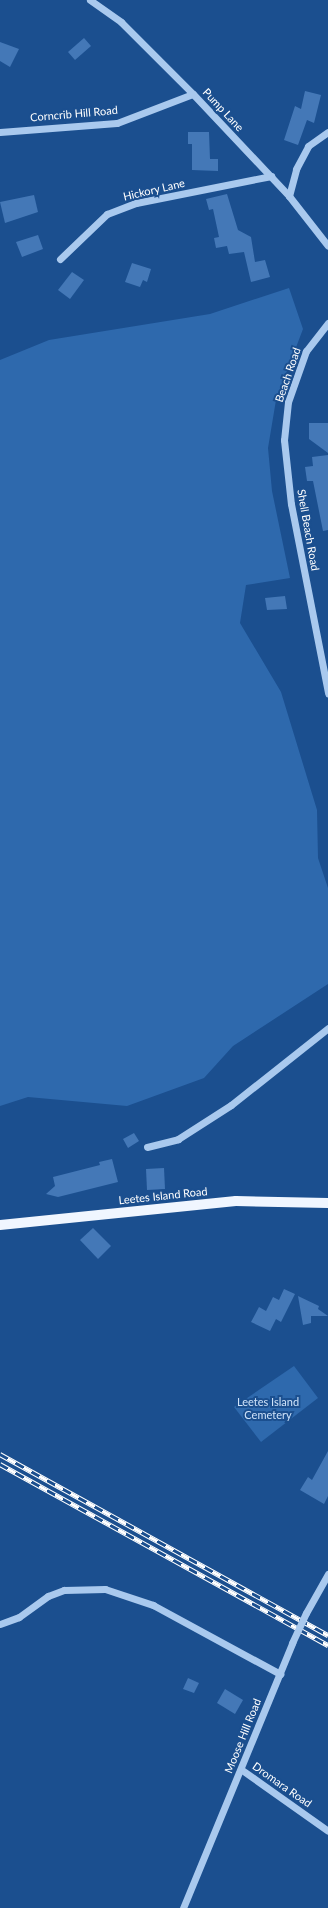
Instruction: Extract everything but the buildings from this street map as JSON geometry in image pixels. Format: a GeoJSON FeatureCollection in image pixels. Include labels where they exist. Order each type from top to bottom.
{"type":"FeatureCollection","features":[{"type":"Feature","properties":{"kind":"main road","name":"Leetes Island Road"},"geometry":{"type":"LineString","coordinates":[[0,1225],[236,1200],[328,1203]]}},
{"type":"Feature","properties":{"kind":"street","name":"Pump Lane"},"geometry":{"type":"LineString","coordinates":[[90,0],[121,22],[193,94],[289,196],[328,246]]}},
{"type":"Feature","properties":{"kind":"street","name":"Corncrib Hill Road"},"geometry":{"type":"LineString","coordinates":[[0,132],[117,123],[193,94]]}},
{"type":"Feature","properties":{"kind":"street"},"geometry":{"type":"LineString","coordinates":[[289,196],[296,169],[308,146],[328,132]]}},
{"type":"Feature","properties":{"kind":"street","name":"Hickory Lane"},"geometry":{"type":"LineString","coordinates":[[60,259],[107,214],[136,203],[271,176]]}},
{"type":"Feature","properties":{"kind":"street","name":"Beach Road"},"geometry":{"type":"LineString","coordinates":[[284,440],[288,402],[306,351],[328,323]]}},
{"type":"Feature","properties":{"kind":"street","name":"Shell Beach Road"},"geometry":{"type":"LineString","coordinates":[[284,440],[290,504],[328,693]]}},
{"type":"Feature","properties":{"kind":"street"},"geometry":{"type":"LineString","coordinates":[[148,1147],[178,1139],[231,1104],[328,1028]]}},
{"type":"Feature","properties":{"kind":"street","name":"Moose Hill Road"},"geometry":{"type":"LineString","coordinates":[[183,1908],[242,1770],[292,1643],[306,1613],[328,1574]]}},
{"type":"Feature","properties":{"kind":"street"},"geometry":{"type":"LineString","coordinates":[[0,1624],[19,1617],[48,1596],[64,1590],[105,1589],[153,1605],[280,1674]]}},
{"type":"Feature","properties":{"kind":"street","name":"Dromara Road"},"geometry":{"type":"LineString","coordinates":[[242,1770],[328,1831]]}},
{"type":"Feature","properties":{"kind":"green space"},"geometry":{"type":"Polygon","coordinates":[[[289,288],[303,329],[276,400],[268,448],[272,491],[290,578],[246,585],[240,623],[281,692],[317,810],[318,858],[328,888],[328,984],[233,1046],[204,1078],[127,1106],[28,1097],[0,1106],[0,360],[49,340],[210,314],[289,288]]]}},
{"type":"Feature","properties":{"kind":"green space","name":"Leetes Island Cemetery"},"geometry":{"type":"Polygon","coordinates":[[[294,1366],[318,1398],[261,1442],[234,1407],[294,1366]]]}},
{"type":"Feature","properties":{"kind":"railway"},"geometry":{"type":"LineString","coordinates":[[0,1454],[328,1635]]}},
{"type":"Feature","properties":{"kind":"railway"},"geometry":{"type":"LineString","coordinates":[[0,1464],[328,1645]]}}]}
